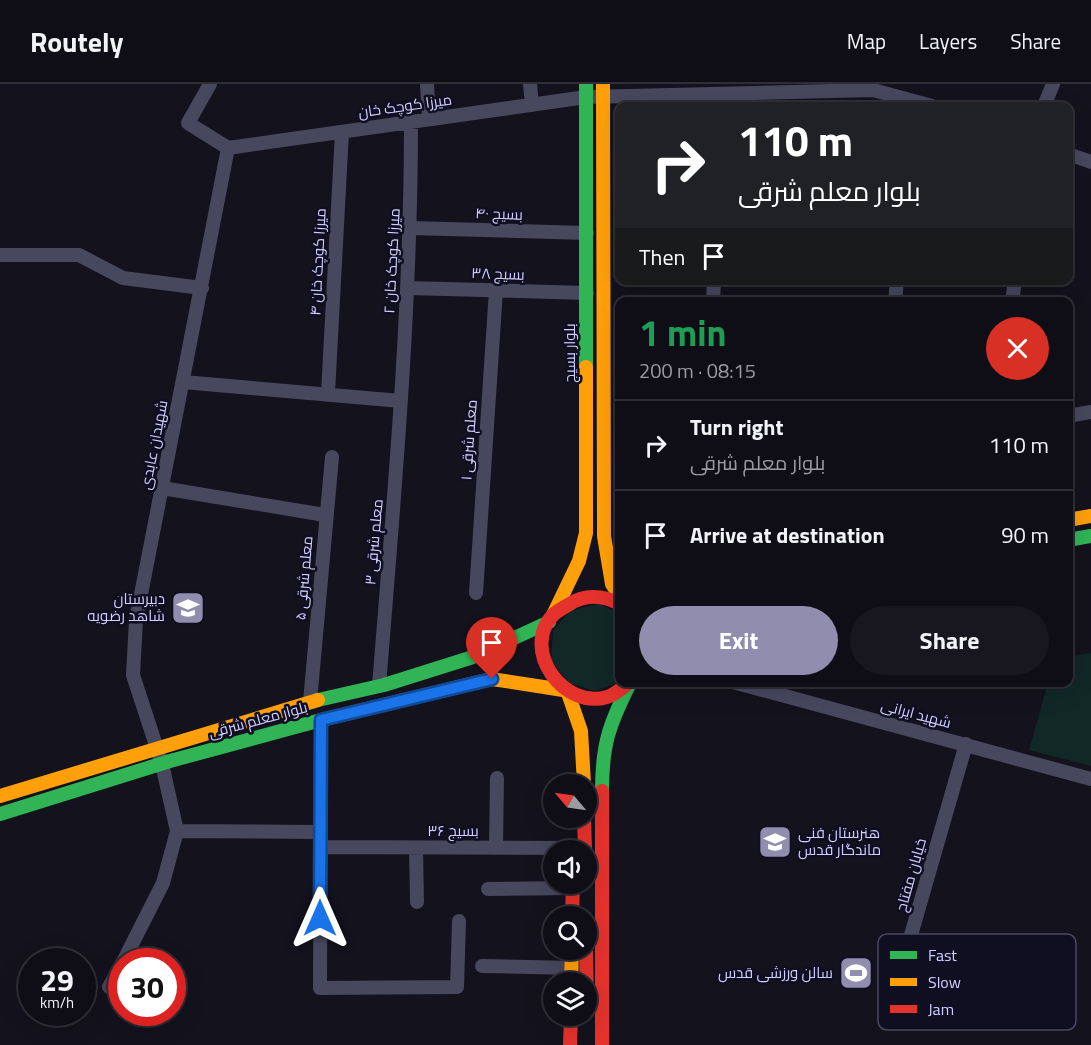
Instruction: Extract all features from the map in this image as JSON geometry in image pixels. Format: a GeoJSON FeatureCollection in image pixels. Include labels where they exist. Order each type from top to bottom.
{"type":"FeatureCollection","features":[{"type":"Feature","properties":{"kind":"main road","name":"بلوار بسیج"},"geometry":{"type":"LineString","coordinates":[[566,691],[551,678],[543,663],[541,646],[551,618],[579,561],[586,533],[586,91]]}},
{"type":"Feature","properties":{"kind":"main road"},"geometry":{"type":"LineString","coordinates":[[604,91],[604,536],[612,584],[615,588]]}},
{"type":"Feature","properties":{"kind":"main road"},"geometry":{"type":"LineString","coordinates":[[587,115],[595,109],[603,116]]}},
{"type":"Feature","properties":{"kind":"main road"},"geometry":{"type":"LineString","coordinates":[[1073,519],[1091,516]]}},
{"type":"Feature","properties":{"kind":"main road"},"geometry":{"type":"LineString","coordinates":[[1073,539],[1091,536]]}},
{"type":"Feature","properties":{"kind":"main road","name":"بلوار معلم شرقی"},"geometry":{"type":"LineString","coordinates":[[0,796],[156,747],[310,702],[379,686],[473,657],[551,618],[566,604],[581,597],[597,596],[615,602]]}},
{"type":"Feature","properties":{"kind":"main road","name":"بلوار معلم شرقی"},"geometry":{"type":"LineString","coordinates":[[0,814],[162,764],[321,720],[492,679],[566,691],[579,698],[597,699],[614,695],[626,687]]}},
{"type":"Feature","properties":{"kind":"main road"},"geometry":{"type":"LineString","coordinates":[[612,1044],[614,872],[613,862],[601,846],[602,757],[610,724],[628,687]]}},
{"type":"Feature","properties":{"kind":"main road"},"geometry":{"type":"LineString","coordinates":[[566,691],[581,731],[583,774]]}},
{"type":"Feature","properties":{"kind":"main road"},"geometry":{"type":"LineString","coordinates":[[572,960],[572,972]]}},
{"type":"Feature","properties":{"kind":"main road"},"geometry":{"type":"LineString","coordinates":[[556,1045],[567,1026]]}},
{"type":"Feature","properties":{"kind":"main road"},"geometry":{"type":"LineString","coordinates":[[570,1045],[571,1026]]}},
{"type":"Feature","properties":{"kind":"main road"},"geometry":{"type":"LineString","coordinates":[[587,1026],[588,1045]]}},
{"type":"Feature","properties":{"kind":"street"},"geometry":{"type":"LineString","coordinates":[[210,84],[188,123],[228,148]]}},
{"type":"Feature","properties":{"kind":"street"},"geometry":{"type":"LineString","coordinates":[[427,84],[429,119]]}},
{"type":"Feature","properties":{"kind":"street"},"geometry":{"type":"LineString","coordinates":[[530,84],[532,105]]}},
{"type":"Feature","properties":{"kind":"street"},"geometry":{"type":"LineString","coordinates":[[1046,102],[1053,84]]}},
{"type":"Feature","properties":{"kind":"street","name":"میرزا کوچک خان"},"geometry":{"type":"LineString","coordinates":[[228,148],[532,105],[586,91],[731,100],[801,87],[884,87],[913,102]]}},
{"type":"Feature","properties":{"kind":"street","name":"میرزا کوچک خان ۲"},"geometry":{"type":"LineString","coordinates":[[401,401],[411,228],[411,122]]}},
{"type":"Feature","properties":{"kind":"street","name":"میرزا کوچک خان ۴"},"geometry":{"type":"LineString","coordinates":[[328,393],[342,132]]}},
{"type":"Feature","properties":{"kind":"street","name":"شهیدان عابدی"},"geometry":{"type":"LineString","coordinates":[[177,831],[162,764],[133,675],[136,620],[228,148]]}},
{"type":"Feature","properties":{"kind":"street"},"geometry":{"type":"LineString","coordinates":[[1073,156],[1091,162]]}},
{"type":"Feature","properties":{"kind":"street","name":"بسیج ۴۰"},"geometry":{"type":"LineString","coordinates":[[411,228],[586,232]]}},
{"type":"Feature","properties":{"kind":"street"},"geometry":{"type":"LineString","coordinates":[[0,255],[79,255],[123,278],[202,288]]}},
{"type":"Feature","properties":{"kind":"street","name":"بسیج ۳۸"},"geometry":{"type":"LineString","coordinates":[[408,288],[587,293]]}},
{"type":"Feature","properties":{"kind":"street","name":"معلم شرقی ۱"},"geometry":{"type":"LineString","coordinates":[[476,593],[496,290]]}},
{"type":"Feature","properties":{"kind":"street"},"geometry":{"type":"LineString","coordinates":[[183,382],[401,401]]}},
{"type":"Feature","properties":{"kind":"street","name":"معلم شرقی ۳"},"geometry":{"type":"LineString","coordinates":[[379,686],[401,401]]}},
{"type":"Feature","properties":{"kind":"street"},"geometry":{"type":"LineString","coordinates":[[1073,415],[1091,412]]}},
{"type":"Feature","properties":{"kind":"street","name":"معلم شرقی ۵"},"geometry":{"type":"LineString","coordinates":[[310,702],[325,514],[332,457]]}},
{"type":"Feature","properties":{"kind":"street"},"geometry":{"type":"LineString","coordinates":[[162,488],[325,514]]}},
{"type":"Feature","properties":{"kind":"street","name":"شهید ایرانی"},"geometry":{"type":"LineString","coordinates":[[752,687],[1091,779]]}},
{"type":"Feature","properties":{"kind":"street"},"geometry":{"type":"LineString","coordinates":[[321,720],[320,988],[457,987],[459,921]]}},
{"type":"Feature","properties":{"kind":"street","name":"خیابان مفتاح"},"geometry":{"type":"LineString","coordinates":[[911,934],[966,744]]}},
{"type":"Feature","properties":{"kind":"street"},"geometry":{"type":"LineString","coordinates":[[496,848],[497,778]]}},
{"type":"Feature","properties":{"kind":"street"},"geometry":{"type":"LineString","coordinates":[[129,948],[163,883],[177,831],[320,832]]}},
{"type":"Feature","properties":{"kind":"street","name":"بسیج ۳۶"},"geometry":{"type":"LineString","coordinates":[[320,847],[543,849]]}},
{"type":"Feature","properties":{"kind":"street"},"geometry":{"type":"LineString","coordinates":[[416,848],[417,902]]}},
{"type":"Feature","properties":{"kind":"street"},"geometry":{"type":"LineString","coordinates":[[488,889],[543,887]]}},
{"type":"Feature","properties":{"kind":"street"},"geometry":{"type":"LineString","coordinates":[[482,966],[572,968]]}},
{"type":"Feature","properties":{"kind":"green space"},"geometry":{"type":"Polygon","coordinates":[[[599,604],[615,611],[615,684],[595,691],[568,683],[551,660],[553,631],[571,610],[599,604]]]}},
{"type":"Feature","properties":{"kind":"green space"},"geometry":{"type":"Polygon","coordinates":[[[1091,653],[1091,766],[1029,750],[1047,687],[1073,687],[1073,656],[1091,653]]]}},
{"type":"Feature","properties":{"kind":"traffic: fast"},"geometry":{"type":"LineString","coordinates":[[586,84],[586,367]]}},
{"type":"Feature","properties":{"kind":"traffic: fast"},"geometry":{"type":"LineString","coordinates":[[1073,539],[1091,536]]}},
{"type":"Feature","properties":{"kind":"traffic: fast"},"geometry":{"type":"LineString","coordinates":[[318,700],[384,685],[473,657],[549,622]]}},
{"type":"Feature","properties":{"kind":"traffic: fast"},"geometry":{"type":"LineString","coordinates":[[0,814],[170,761],[321,720],[483,681]]}},
{"type":"Feature","properties":{"kind":"traffic: fast"},"geometry":{"type":"LineString","coordinates":[[602,791],[603,761],[608,736],[628,687]]}},
{"type":"Feature","properties":{"kind":"traffic: slow"},"geometry":{"type":"LineString","coordinates":[[603,84],[604,536],[612,584],[615,588]]}},
{"type":"Feature","properties":{"kind":"traffic: slow"},"geometry":{"type":"LineString","coordinates":[[553,615],[579,561],[586,533],[586,367]]}},
{"type":"Feature","properties":{"kind":"traffic: slow"},"geometry":{"type":"LineString","coordinates":[[1073,519],[1091,516]]}},
{"type":"Feature","properties":{"kind":"traffic: slow"},"geometry":{"type":"LineString","coordinates":[[483,681],[492,679],[563,690]]}},
{"type":"Feature","properties":{"kind":"traffic: slow"},"geometry":{"type":"LineString","coordinates":[[568,693],[581,731],[583,774]]}},
{"type":"Feature","properties":{"kind":"traffic: slow"},"geometry":{"type":"LineString","coordinates":[[0,796],[318,700]]}},
{"type":"Feature","properties":{"kind":"traffic: slow"},"geometry":{"type":"LineString","coordinates":[[571,972],[572,960]]}},
{"type":"Feature","properties":{"kind":"traffic: jam"},"geometry":{"type":"LineString","coordinates":[[615,602],[594,597],[574,601],[553,615],[544,629],[541,644],[544,660],[552,674],[562,686],[576,695],[591,699],[607,697],[624,687]]}},
{"type":"Feature","properties":{"kind":"traffic: jam"},"geometry":{"type":"LineString","coordinates":[[602,791],[602,1045]]}},
{"type":"Feature","properties":{"kind":"traffic: jam"},"geometry":{"type":"LineString","coordinates":[[584,828],[585,840]]}},
{"type":"Feature","properties":{"kind":"traffic: jam"},"geometry":{"type":"LineString","coordinates":[[572,906],[573,894]]}},
{"type":"Feature","properties":{"kind":"traffic: jam"},"geometry":{"type":"LineString","coordinates":[[586,960],[586,972]]}},
{"type":"Feature","properties":{"kind":"traffic: jam"},"geometry":{"type":"LineString","coordinates":[[570,1045],[571,1026]]}},
{"type":"Feature","properties":{"kind":"place","name":"دبیرستان شاهد رضویه"},"geometry":{"type":"Point","coordinates":[188,608]}},
{"type":"Feature","properties":{"kind":"place","name":"هنرستان فنی ماندگار قدس"},"geometry":{"type":"Point","coordinates":[775,842]}},
{"type":"Feature","properties":{"kind":"place","name":"سالن ورزشی قدس"},"geometry":{"type":"Point","coordinates":[856,973]}},
{"type":"Feature","properties":{"kind":"route"},"geometry":{"type":"LineString","coordinates":[[320,918],[321,720],[492,679]]}}]}
